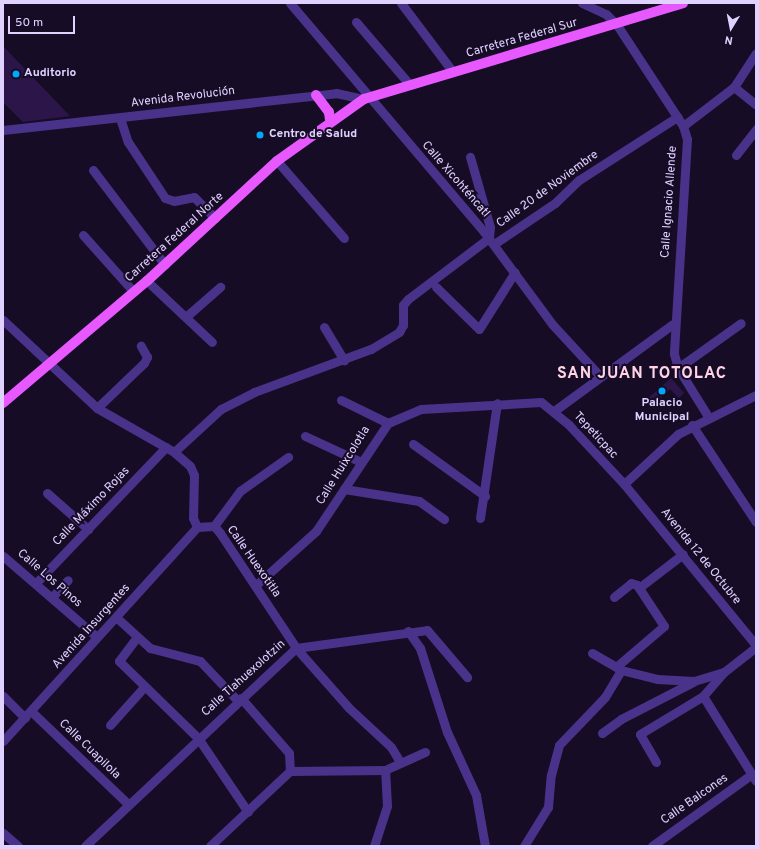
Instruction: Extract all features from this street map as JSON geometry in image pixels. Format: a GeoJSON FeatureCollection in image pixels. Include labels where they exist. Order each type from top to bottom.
{"type":"FeatureCollection","features":[{"type":"Feature","properties":{"kind":"main road","name":"Carretera Federal Sur"},"geometry":{"type":"LineString","coordinates":[[366,98],[617,25],[683,3]]}},
{"type":"Feature","properties":{"kind":"main road"},"geometry":{"type":"LineString","coordinates":[[316,95],[329,112],[330,120]]}},
{"type":"Feature","properties":{"kind":"main road","name":"Carretera Federal Norte"},"geometry":{"type":"LineString","coordinates":[[3,404],[147,281],[277,161],[330,120],[366,98]]}},
{"type":"Feature","properties":{"kind":"street","name":"Calle Xicohténcatl"},"geometry":{"type":"LineString","coordinates":[[290,3],[366,98],[492,241],[552,324],[599,375]]}},
{"type":"Feature","properties":{"kind":"street"},"geometry":{"type":"LineString","coordinates":[[401,3],[453,72]]}},
{"type":"Feature","properties":{"kind":"street","name":"Calle Ignacio Allende"},"geometry":{"type":"LineString","coordinates":[[582,3],[606,14],[617,25],[683,126],[686,139],[673,324],[678,368]]}},
{"type":"Feature","properties":{"kind":"street"},"geometry":{"type":"LineString","coordinates":[[356,22],[410,85]]}},
{"type":"Feature","properties":{"kind":"street"},"geometry":{"type":"LineString","coordinates":[[683,126],[734,87],[756,53]]}},
{"type":"Feature","properties":{"kind":"street"},"geometry":{"type":"LineString","coordinates":[[734,87],[756,105]]}},
{"type":"Feature","properties":{"kind":"street","name":"Avenida Revolución"},"geometry":{"type":"LineString","coordinates":[[3,130],[316,95],[349,94],[366,98]]}},
{"type":"Feature","properties":{"kind":"street","name":"Calle 20 de Noviembre"},"geometry":{"type":"LineString","coordinates":[[344,360],[398,332],[403,324],[403,304],[408,299],[492,241],[555,203],[579,180],[678,117]]}},
{"type":"Feature","properties":{"kind":"street"},"geometry":{"type":"LineString","coordinates":[[120,118],[128,142],[165,198],[174,201],[194,197],[215,218]]}},
{"type":"Feature","properties":{"kind":"street"},"geometry":{"type":"LineString","coordinates":[[736,155],[756,130]]}},
{"type":"Feature","properties":{"kind":"street"},"geometry":{"type":"LineString","coordinates":[[470,157],[489,222],[492,241]]}},
{"type":"Feature","properties":{"kind":"street"},"geometry":{"type":"LineString","coordinates":[[277,161],[344,238]]}},
{"type":"Feature","properties":{"kind":"street"},"geometry":{"type":"LineString","coordinates":[[93,170],[165,265]]}},
{"type":"Feature","properties":{"kind":"street"},"geometry":{"type":"LineString","coordinates":[[83,235],[134,292]]}},
{"type":"Feature","properties":{"kind":"street"},"geometry":{"type":"LineString","coordinates":[[436,287],[473,327],[479,329],[515,272]]}},
{"type":"Feature","properties":{"kind":"street"},"geometry":{"type":"LineString","coordinates":[[147,281],[188,315],[212,342]]}},
{"type":"Feature","properties":{"kind":"street"},"geometry":{"type":"LineString","coordinates":[[188,315],[220,287]]}},
{"type":"Feature","properties":{"kind":"street"},"geometry":{"type":"LineString","coordinates":[[3,320],[48,366],[97,408],[166,446],[192,470],[191,507],[198,527]]}},
{"type":"Feature","properties":{"kind":"street"},"geometry":{"type":"LineString","coordinates":[[710,418],[678,368],[741,323]]}},
{"type":"Feature","properties":{"kind":"street"},"geometry":{"type":"LineString","coordinates":[[551,408],[673,324]]}},
{"type":"Feature","properties":{"kind":"street"},"geometry":{"type":"LineString","coordinates":[[174,452],[221,409],[254,392],[344,360],[324,327]]}},
{"type":"Feature","properties":{"kind":"street"},"geometry":{"type":"LineString","coordinates":[[97,408],[144,363],[147,357],[141,346]]}},
{"type":"Feature","properties":{"kind":"street"},"geometry":{"type":"LineString","coordinates":[[624,484],[692,425],[710,418],[756,395]]}},
{"type":"Feature","properties":{"kind":"street"},"geometry":{"type":"LineString","coordinates":[[341,400],[388,423]]}},
{"type":"Feature","properties":{"kind":"street"},"geometry":{"type":"LineString","coordinates":[[480,518],[485,496],[496,403]]}},
{"type":"Feature","properties":{"kind":"street","name":"Calle Huixcolotla"},"geometry":{"type":"LineString","coordinates":[[256,585],[316,531],[388,423],[411,411],[496,403],[551,408]]}},
{"type":"Feature","properties":{"kind":"street","name":"Tepeticpac"},"geometry":{"type":"LineString","coordinates":[[551,408],[624,484]]}},
{"type":"Feature","properties":{"kind":"street"},"geometry":{"type":"LineString","coordinates":[[692,425],[756,522]]}},
{"type":"Feature","properties":{"kind":"street"},"geometry":{"type":"LineString","coordinates":[[305,436],[361,462]]}},
{"type":"Feature","properties":{"kind":"street"},"geometry":{"type":"LineString","coordinates":[[413,444],[485,496]]}},
{"type":"Feature","properties":{"kind":"street","name":"Calle Máximo Rojas"},"geometry":{"type":"LineString","coordinates":[[36,583],[166,446]]}},
{"type":"Feature","properties":{"kind":"street"},"geometry":{"type":"LineString","coordinates":[[214,526],[240,491],[288,457]]}},
{"type":"Feature","properties":{"kind":"street","name":"Avenida 12 de Octubre"},"geometry":{"type":"LineString","coordinates":[[624,484],[683,554],[756,646]]}},
{"type":"Feature","properties":{"kind":"street"},"geometry":{"type":"LineString","coordinates":[[344,489],[419,501],[444,519]]}},
{"type":"Feature","properties":{"kind":"street"},"geometry":{"type":"LineString","coordinates":[[47,492],[88,529]]}},
{"type":"Feature","properties":{"kind":"street","name":"Calle Huexotitla"},"geometry":{"type":"LineString","coordinates":[[198,527],[214,526],[256,585],[296,648],[349,708],[391,747],[400,762]]}},
{"type":"Feature","properties":{"kind":"street","name":"Avenida Insurgentes"},"geometry":{"type":"LineString","coordinates":[[3,741],[29,715],[97,637],[117,618],[198,527]]}},
{"type":"Feature","properties":{"kind":"street"},"geometry":{"type":"LineString","coordinates":[[640,587],[683,554]]}},
{"type":"Feature","properties":{"kind":"street","name":"Calle Los Pinos"},"geometry":{"type":"LineString","coordinates":[[3,556],[97,637]]}},
{"type":"Feature","properties":{"kind":"street"},"geometry":{"type":"LineString","coordinates":[[52,597],[68,580]]}},
{"type":"Feature","properties":{"kind":"street"},"geometry":{"type":"LineString","coordinates":[[524,846],[548,807],[551,775],[559,745],[605,697],[618,668],[664,628],[640,587],[631,583],[614,597]]}},
{"type":"Feature","properties":{"kind":"street"},"geometry":{"type":"LineString","coordinates":[[117,618],[137,637],[157,650],[200,661],[240,700],[289,753],[290,771]]}},
{"type":"Feature","properties":{"kind":"street","name":"Calle Tlahuexolotzin"},"geometry":{"type":"LineString","coordinates":[[85,846],[198,738],[296,648],[408,631],[427,630],[467,677]]}},
{"type":"Feature","properties":{"kind":"street"},"geometry":{"type":"LineString","coordinates":[[408,631],[420,648],[448,732],[476,795],[485,846]]}},
{"type":"Feature","properties":{"kind":"street"},"geometry":{"type":"LineString","coordinates":[[137,637],[119,659],[198,738],[248,812]]}},
{"type":"Feature","properties":{"kind":"street"},"geometry":{"type":"LineString","coordinates":[[656,762],[640,734],[703,696],[724,672],[756,646]]}},
{"type":"Feature","properties":{"kind":"street"},"geometry":{"type":"LineString","coordinates":[[592,653],[618,668],[657,678],[694,681]]}},
{"type":"Feature","properties":{"kind":"street"},"geometry":{"type":"LineString","coordinates":[[602,733],[621,719],[694,681],[724,672]]}},
{"type":"Feature","properties":{"kind":"street"},"geometry":{"type":"LineString","coordinates":[[110,725],[145,686]]}},
{"type":"Feature","properties":{"kind":"street","name":"Calle Cuapilola"},"geometry":{"type":"LineString","coordinates":[[3,696],[29,715],[128,804]]}},
{"type":"Feature","properties":{"kind":"street"},"geometry":{"type":"LineString","coordinates":[[703,696],[754,778]]}},
{"type":"Feature","properties":{"kind":"street"},"geometry":{"type":"LineString","coordinates":[[210,846],[290,771],[385,770],[425,752]]}},
{"type":"Feature","properties":{"kind":"street"},"geometry":{"type":"LineString","coordinates":[[374,846],[387,806],[385,770]]}},
{"type":"Feature","properties":{"kind":"street","name":"Calle Balcones"},"geometry":{"type":"LineString","coordinates":[[652,846],[754,778]]}},
{"type":"Feature","properties":{"kind":"street"},"geometry":{"type":"LineString","coordinates":[[3,833],[18,846]]}},
{"type":"Feature","properties":{"kind":"building","name":"Auditorio"},"geometry":{"type":"Polygon","coordinates":[[[3,46],[70,116],[23,122],[3,102],[3,46]]]}},
{"type":"Feature","properties":{"kind":"building","name":"Palacio Municipal"},"geometry":{"type":"Polygon","coordinates":[[[671,378],[684,393],[679,398],[670,389],[653,405],[647,399],[671,378]]]}},
{"type":"Feature","properties":{"kind":"place","name":"Auditorio"},"geometry":{"type":"Point","coordinates":[16,74]}},
{"type":"Feature","properties":{"kind":"place","name":"Centro de Salud"},"geometry":{"type":"Point","coordinates":[260,135]}},
{"type":"Feature","properties":{"kind":"place","name":"Palacio Municipal"},"geometry":{"type":"Point","coordinates":[662,391]}},
{"type":"Feature","properties":{"kind":"district","name":"SAN JUAN TOTOLAC"},"geometry":{"type":"Point","coordinates":[642,374]}}]}
